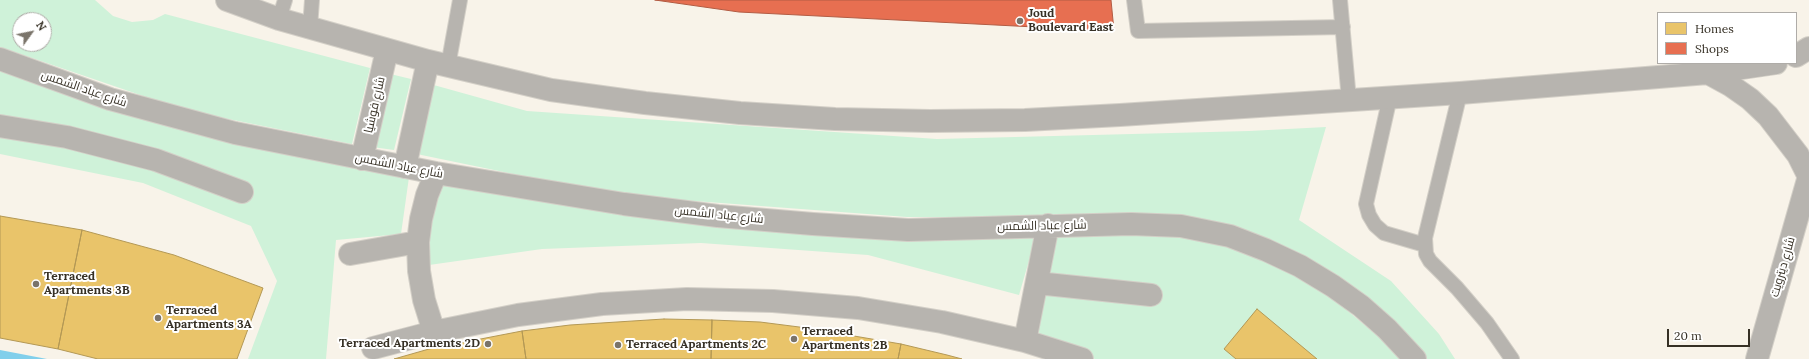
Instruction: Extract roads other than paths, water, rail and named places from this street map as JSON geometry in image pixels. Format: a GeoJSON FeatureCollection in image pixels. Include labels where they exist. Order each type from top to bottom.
{"type":"FeatureCollection","features":[{"type":"Feature","properties":{"kind":"street"},"geometry":{"type":"LineString","coordinates":[[226,0],[282,10],[310,28],[438,64],[551,90],[645,103],[740,113],[835,119],[930,121],[1025,120],[1460,93],[1708,73],[1769,64]]}},
{"type":"Feature","properties":{"kind":"street"},"geometry":{"type":"LineString","coordinates":[[1797,55],[1809,48]]}},
{"type":"Feature","properties":{"kind":"street","name":"شارع فوشيا"},"geometry":{"type":"LineString","coordinates":[[362,159],[387,50]]}},
{"type":"Feature","properties":{"kind":"street","name":"شارع عباد الشمس"},"geometry":{"type":"LineString","coordinates":[[0,59],[110,99],[235,133],[436,173],[624,204],[718,216],[908,230],[1048,225],[1130,224],[1181,226],[1230,236],[1266,250],[1293,263],[1333,286],[1361,306],[1387,329],[1415,359]]}},
{"type":"Feature","properties":{"kind":"street"},"geometry":{"type":"LineString","coordinates":[[405,167],[438,64]]}},
{"type":"Feature","properties":{"kind":"street"},"geometry":{"type":"LineString","coordinates":[[1708,73],[1730,85],[1750,99],[1768,116],[1798,155],[1809,177]]}},
{"type":"Feature","properties":{"kind":"street"},"geometry":{"type":"LineString","coordinates":[[0,126],[67,137],[156,160],[242,192]]}},
{"type":"Feature","properties":{"kind":"street"},"geometry":{"type":"LineString","coordinates":[[434,332],[424,300],[419,271],[418,242],[427,195],[436,173]]}},
{"type":"Feature","properties":{"kind":"street","name":"شارع ديترويت"},"geometry":{"type":"LineString","coordinates":[[1757,359],[1809,177]]}},
{"type":"Feature","properties":{"kind":"street"},"geometry":{"type":"LineString","coordinates":[[1025,341],[1048,225]]}},
{"type":"Feature","properties":{"kind":"street"},"geometry":{"type":"LineString","coordinates":[[350,254],[418,242]]}},
{"type":"Feature","properties":{"kind":"street"},"geometry":{"type":"LineString","coordinates":[[1037,283],[1151,295]]}},
{"type":"Feature","properties":{"kind":"street"},"geometry":{"type":"LineString","coordinates":[[373,348],[434,332],[518,315],[602,304],[688,300],[773,301],[858,308],[934,320],[1025,341],[1082,359]]}},
{"type":"Feature","properties":{"kind":"lane"},"geometry":{"type":"LineString","coordinates":[[310,28],[312,0]]}},
{"type":"Feature","properties":{"kind":"lane"},"geometry":{"type":"LineString","coordinates":[[438,64],[460,0]]}},
{"type":"Feature","properties":{"kind":"lane"},"geometry":{"type":"LineString","coordinates":[[1134,0],[1138,31],[1343,27]]}},
{"type":"Feature","properties":{"kind":"lane"},"geometry":{"type":"LineString","coordinates":[[1340,0],[1349,100]]}},
{"type":"Feature","properties":{"kind":"lane"},"geometry":{"type":"LineString","coordinates":[[1460,93],[1424,245],[1430,262],[1457,288],[1487,323],[1512,359]]}},
{"type":"Feature","properties":{"kind":"lane"},"geometry":{"type":"LineString","coordinates":[[1390,97],[1366,204],[1369,215],[1375,225],[1384,232],[1424,245]]}},
{"type":"Feature","properties":{"kind":"water"},"geometry":{"type":"Polygon","coordinates":[[[0,350],[47,359],[0,359],[0,350]]]}},
{"type":"Feature","properties":{"kind":"place","name":"Joud Boulevard East"},"geometry":{"type":"Point","coordinates":[1020,21]}},
{"type":"Feature","properties":{"kind":"place","name":"Terraced Apartments 3B"},"geometry":{"type":"Point","coordinates":[36,284]}},
{"type":"Feature","properties":{"kind":"place","name":"Terraced Apartments 3A"},"geometry":{"type":"Point","coordinates":[158,318]}},
{"type":"Feature","properties":{"kind":"place","name":"Terraced Apartments 2B"},"geometry":{"type":"Point","coordinates":[794,339]}},
{"type":"Feature","properties":{"kind":"place","name":"Terraced Apartments 2D"},"geometry":{"type":"Point","coordinates":[488,344]}},
{"type":"Feature","properties":{"kind":"place","name":"Terraced Apartments 2C"},"geometry":{"type":"Point","coordinates":[618,345]}}]}
